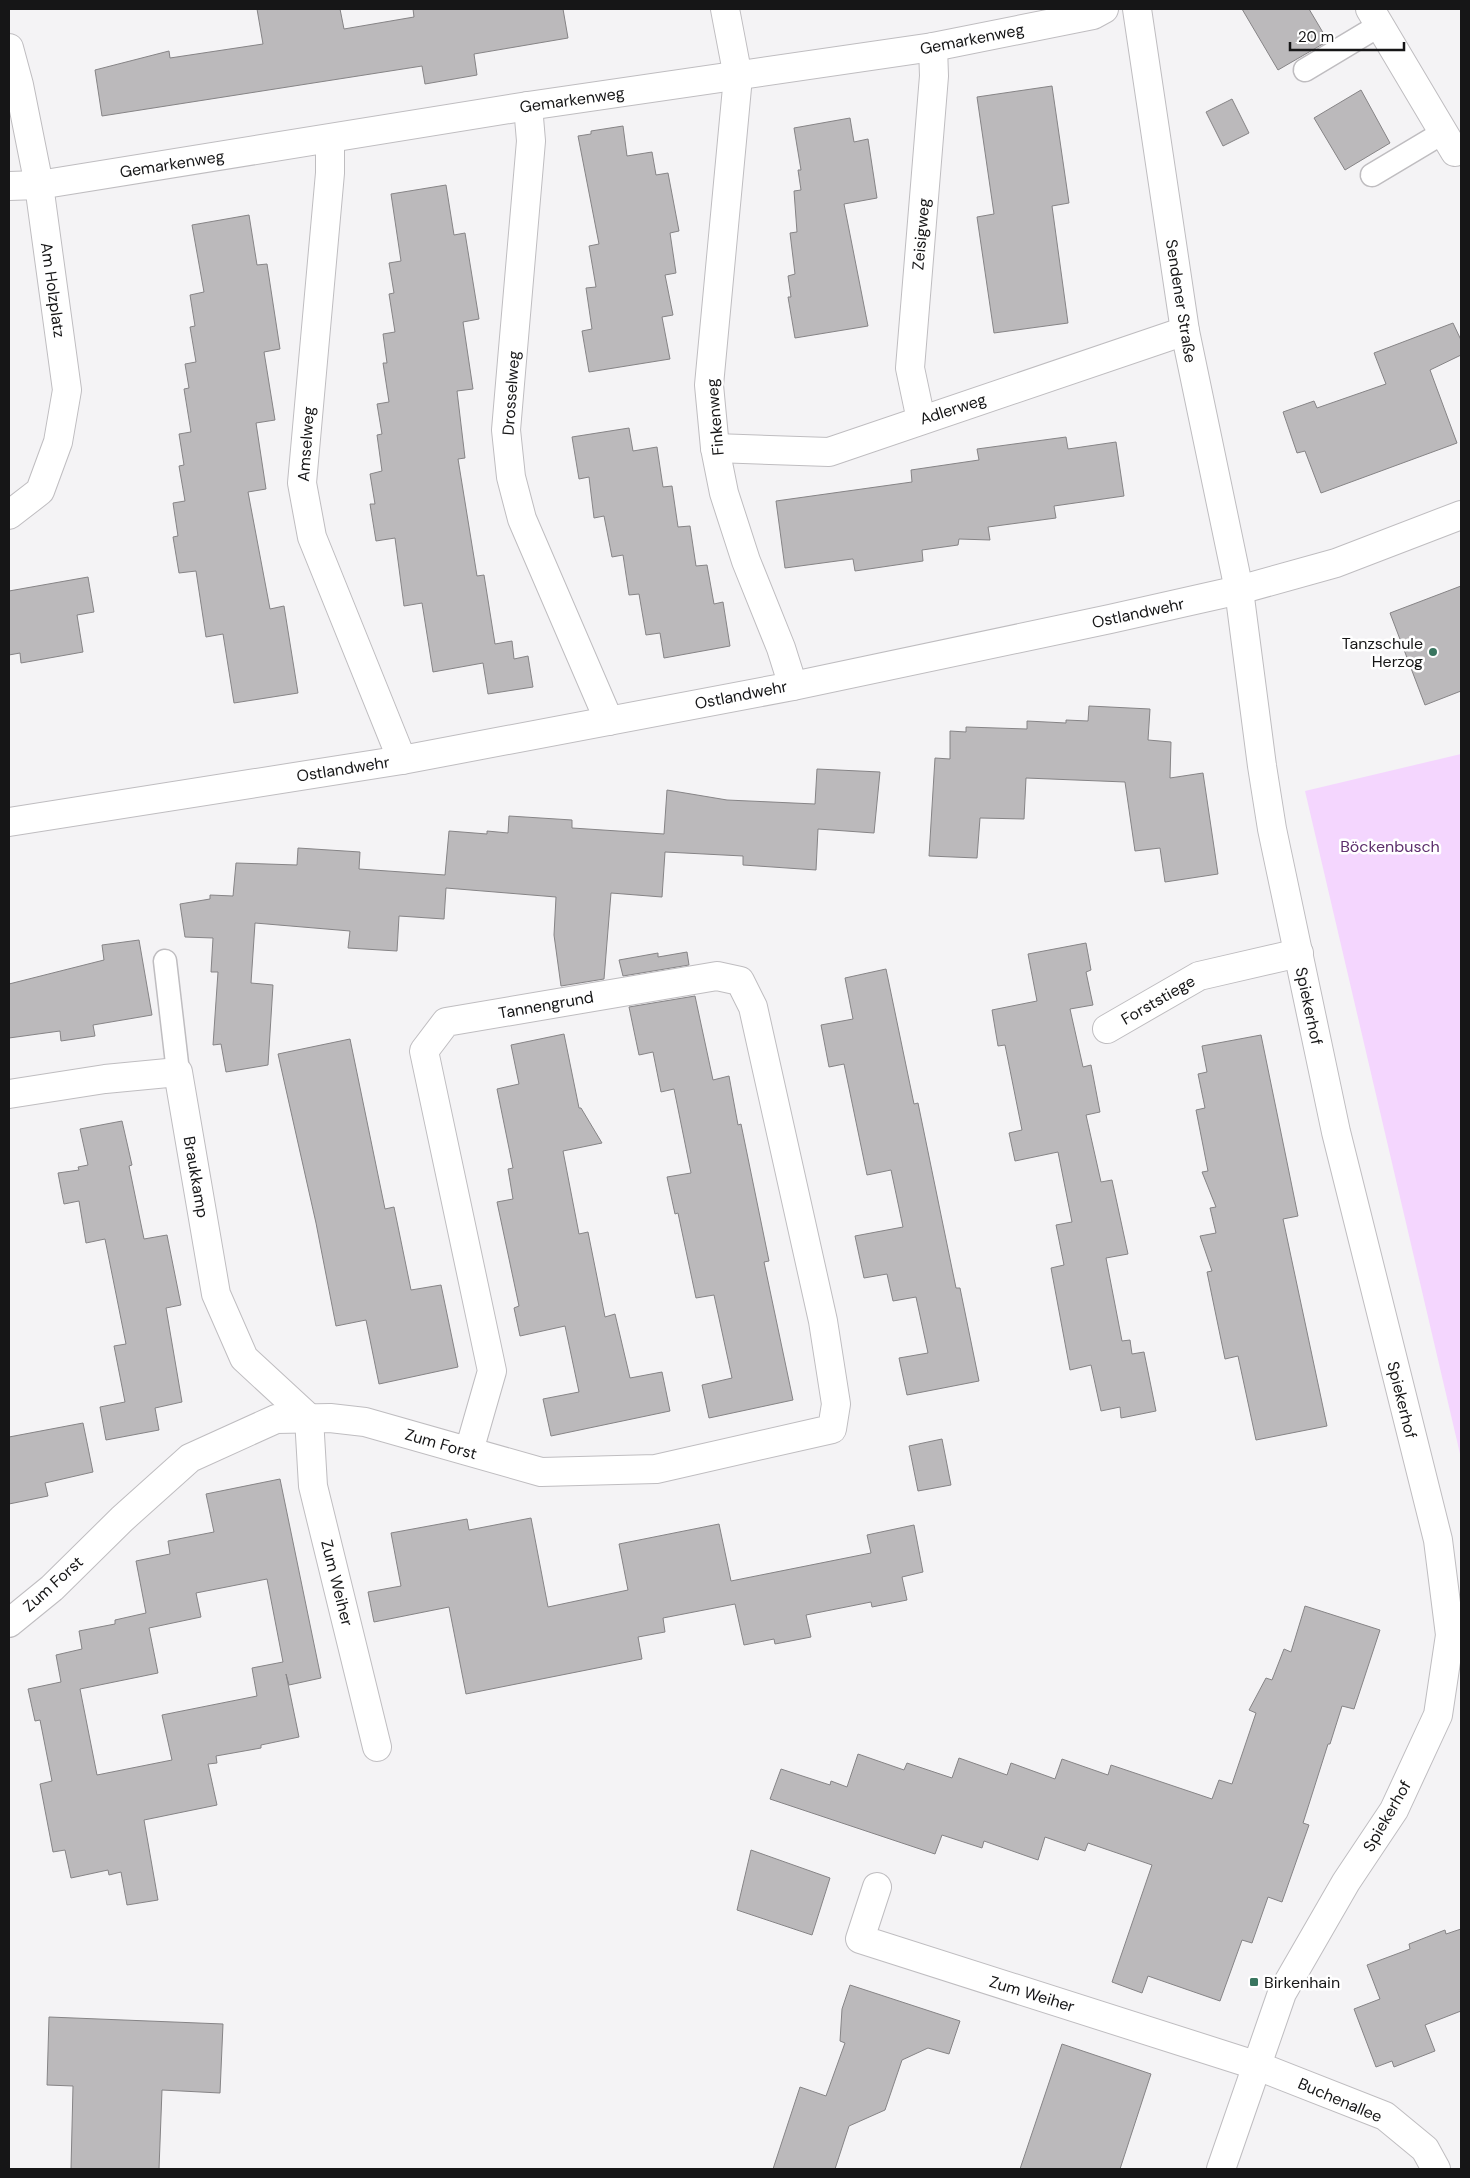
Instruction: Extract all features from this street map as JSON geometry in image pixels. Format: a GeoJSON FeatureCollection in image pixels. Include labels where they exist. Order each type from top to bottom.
{"type":"FeatureCollection","features":[{"type":"Feature","properties":{"kind":"street","name":"Finkenweg"},"geometry":{"type":"LineString","coordinates":[[725,9],[738,76],[709,385],[715,448],[724,493],[743,552],[781,648],[793,686]]}},
{"type":"Feature","properties":{"kind":"street","name":"Gemarkenweg"},"geometry":{"type":"LineString","coordinates":[[9,186],[39,185],[330,140],[528,106],[933,47],[1093,15],[1104,9]]}},
{"type":"Feature","properties":{"kind":"street","name":"Sendener Straße"},"geometry":{"type":"LineString","coordinates":[[1137,9],[1185,331],[1239,590]]}},
{"type":"Feature","properties":{"kind":"street"},"geometry":{"type":"LineString","coordinates":[[1375,17],[1450,142]]}},
{"type":"Feature","properties":{"kind":"street","name":"Zeisigweg"},"geometry":{"type":"LineString","coordinates":[[921,420],[910,368],[934,76],[933,47]]}},
{"type":"Feature","properties":{"kind":"street","name":"Am Holzplatz"},"geometry":{"type":"LineString","coordinates":[[9,48],[20,85],[39,185],[67,390],[58,442],[40,491],[9,515]]}},
{"type":"Feature","properties":{"kind":"street","name":"Drosselweg"},"geometry":{"type":"LineString","coordinates":[[528,106],[532,141],[506,430],[511,477],[522,519],[609,721]]}},
{"type":"Feature","properties":{"kind":"street","name":"Amselweg"},"geometry":{"type":"LineString","coordinates":[[330,140],[330,173],[302,482],[312,537],[402,760]]}},
{"type":"Feature","properties":{"kind":"street","name":"Adlerweg"},"geometry":{"type":"LineString","coordinates":[[715,448],[829,452],[1185,331]]}},
{"type":"Feature","properties":{"kind":"street","name":"Ostlandwehr"},"geometry":{"type":"LineString","coordinates":[[9,822],[402,760],[793,686],[1239,590],[1336,563],[1461,515]]}},
{"type":"Feature","properties":{"kind":"street","name":"Spiekerhof"},"geometry":{"type":"LineString","coordinates":[[1221,2169],[1255,2065],[1282,1992],[1346,1882],[1394,1810],[1438,1714],[1450,1635],[1438,1540],[1336,1132],[1284,888],[1262,766],[1239,590]]}},
{"type":"Feature","properties":{"kind":"street","name":"Forststiege"},"geometry":{"type":"LineString","coordinates":[[1107,1030],[1199,976],[1298,954]]}},
{"type":"Feature","properties":{"kind":"street","name":"Tannengrund"},"geometry":{"type":"LineString","coordinates":[[469,1452],[492,1370],[424,1051],[446,1022],[717,976],[740,981],[753,1007],[823,1322]]}},
{"type":"Feature","properties":{"kind":"street"},"geometry":{"type":"LineString","coordinates":[[9,1094],[105,1079],[178,1072]]}},
{"type":"Feature","properties":{"kind":"street","name":"Braukkamp"},"geometry":{"type":"LineString","coordinates":[[178,1072],[216,1294],[244,1358],[309,1418]]}},
{"type":"Feature","properties":{"kind":"street","name":"Zum Forst"},"geometry":{"type":"LineString","coordinates":[[9,1623],[52,1588],[122,1519],[190,1458],[276,1419],[309,1418],[365,1422],[541,1472],[656,1470],[832,1429],[836,1404],[823,1322]]}},
{"type":"Feature","properties":{"kind":"street","name":"Zum Weiher"},"geometry":{"type":"LineString","coordinates":[[309,1418],[313,1486],[377,1747]]}},
{"type":"Feature","properties":{"kind":"street","name":"Zum Weiher"},"geometry":{"type":"LineString","coordinates":[[877,1887],[860,1939],[1255,2065]]}},
{"type":"Feature","properties":{"kind":"street","name":"Buchenallee"},"geometry":{"type":"LineString","coordinates":[[1255,2065],[1385,2116],[1424,2149],[1436,2169]]}},
{"type":"Feature","properties":{"kind":"lane"},"geometry":{"type":"LineString","coordinates":[[1305,70],[1375,17]]}},
{"type":"Feature","properties":{"kind":"lane"},"geometry":{"type":"LineString","coordinates":[[1372,175],[1450,142]]}},
{"type":"Feature","properties":{"kind":"lane"},"geometry":{"type":"LineString","coordinates":[[165,961],[178,1072]]}},
{"type":"Feature","properties":{"kind":"green space","name":"Böckenbusch"},"geometry":{"type":"Polygon","coordinates":[[[1461,754],[1461,1458],[1305,791],[1461,754]]]}},
{"type":"Feature","properties":{"kind":"building"},"geometry":{"type":"Polygon","coordinates":[[[257,9],[340,9],[344,29],[414,17],[413,9],[563,9],[568,38],[474,54],[477,75],[425,84],[422,66],[102,116],[95,70],[169,51],[170,58],[263,44],[257,9]]]}},
{"type":"Feature","properties":{"kind":"building"},"geometry":{"type":"Polygon","coordinates":[[[1242,9],[1309,9],[1328,41],[1278,70],[1242,9]]]}},
{"type":"Feature","properties":{"kind":"building"},"geometry":{"type":"Polygon","coordinates":[[[1052,86],[1069,203],[1052,206],[1068,323],[994,333],[977,217],[994,214],[977,97],[1052,86]]]}},
{"type":"Feature","properties":{"kind":"building"},"geometry":{"type":"Polygon","coordinates":[[[1361,90],[1390,143],[1345,170],[1314,118],[1361,90]]]}},
{"type":"Feature","properties":{"kind":"building"},"geometry":{"type":"Polygon","coordinates":[[[1232,99],[1249,133],[1223,146],[1206,112],[1232,99]]]}},
{"type":"Feature","properties":{"kind":"building"},"geometry":{"type":"Polygon","coordinates":[[[850,118],[854,142],[868,139],[877,198],[844,204],[868,326],[795,338],[788,297],[791,297],[788,276],[795,274],[790,233],[797,232],[794,191],[801,190],[798,170],[801,170],[794,128],[850,118]]]}},
{"type":"Feature","properties":{"kind":"building"},"geometry":{"type":"Polygon","coordinates":[[[623,126],[627,156],[652,152],[656,175],[668,173],[679,231],[670,233],[676,273],[665,275],[673,315],[662,317],[670,359],[589,372],[582,331],[592,329],[586,288],[596,287],[589,246],[599,244],[578,136],[591,134],[591,131],[623,126]]]}},
{"type":"Feature","properties":{"kind":"building"},"geometry":{"type":"Polygon","coordinates":[[[446,185],[454,235],[465,233],[479,319],[463,322],[473,389],[457,391],[465,458],[458,459],[477,576],[484,575],[495,644],[512,641],[514,659],[528,656],[533,687],[488,694],[483,663],[433,672],[422,603],[404,606],[395,538],[376,541],[370,504],[375,504],[370,474],[382,471],[377,435],[382,434],[377,404],[389,402],[383,363],[387,363],[383,334],[395,332],[389,294],[394,293],[389,263],[401,261],[391,194],[446,185]]]}},
{"type":"Feature","properties":{"kind":"building"},"geometry":{"type":"Polygon","coordinates":[[[249,215],[257,265],[267,264],[280,349],[264,352],[275,420],[256,423],[266,489],[248,492],[270,609],[284,606],[298,693],[234,703],[223,634],[206,637],[196,571],[179,573],[173,537],[178,536],[173,503],[185,501],[179,466],[184,465],[179,434],[191,432],[184,389],[189,388],[185,364],[196,362],[190,327],[195,326],[190,295],[204,292],[192,225],[249,215]]]}},
{"type":"Feature","properties":{"kind":"building"},"geometry":{"type":"Polygon","coordinates":[[[1453,323],[1461,340],[1461,355],[1430,370],[1457,443],[1321,493],[1305,451],[1297,453],[1283,412],[1314,401],[1317,408],[1386,384],[1374,353],[1453,323]]]}},
{"type":"Feature","properties":{"kind":"building"},"geometry":{"type":"Polygon","coordinates":[[[629,428],[633,451],[657,447],[663,487],[672,486],[678,527],[690,526],[696,566],[707,565],[714,604],[723,602],[730,646],[664,658],[660,633],[646,635],[639,594],[629,595],[623,555],[612,557],[604,516],[594,518],[589,477],[579,479],[572,437],[629,428]]]}},
{"type":"Feature","properties":{"kind":"building"},"geometry":{"type":"Polygon","coordinates":[[[1066,437],[1068,449],[1116,442],[1124,496],[1054,506],[1056,518],[988,527],[990,540],[959,539],[958,545],[922,550],[923,561],[855,571],[853,559],[785,568],[776,501],[912,482],[911,470],[979,460],[977,449],[1066,437]]]}},
{"type":"Feature","properties":{"kind":"building"},"geometry":{"type":"Polygon","coordinates":[[[88,577],[94,612],[77,615],[83,652],[21,663],[20,653],[9,655],[9,591],[88,577]]]}},
{"type":"Feature","properties":{"kind":"building","name":"Tanzschule Herzog"},"geometry":{"type":"Polygon","coordinates":[[[1461,586],[1461,691],[1425,705],[1390,613],[1461,586]]]}},
{"type":"Feature","properties":{"kind":"building"},"geometry":{"type":"Polygon","coordinates":[[[1089,706],[1150,709],[1148,740],[1171,742],[1170,778],[1203,773],[1218,874],[1165,882],[1160,848],[1135,851],[1125,782],[1026,778],[1024,819],[980,818],[977,858],[929,856],[935,758],[950,759],[950,731],[966,732],[966,727],[1027,729],[1027,721],[1066,723],[1066,720],[1088,721],[1089,706]]]}},
{"type":"Feature","properties":{"kind":"building"},"geometry":{"type":"Polygon","coordinates":[[[817,769],[880,772],[874,833],[818,829],[816,870],[743,865],[743,856],[665,852],[662,897],[611,893],[604,979],[561,986],[554,935],[556,897],[446,888],[444,919],[399,916],[397,951],[348,948],[350,931],[255,923],[251,983],[273,985],[268,1065],[226,1072],[221,1044],[213,1045],[218,972],[211,972],[213,938],[185,937],[180,904],[210,899],[210,895],[233,896],[236,863],[297,865],[298,848],[360,852],[359,869],[445,875],[449,831],[487,834],[487,831],[508,833],[509,816],[572,820],[572,828],[664,834],[667,790],[727,800],[815,804],[817,769]]]}},
{"type":"Feature","properties":{"kind":"building"},"geometry":{"type":"Polygon","coordinates":[[[139,940],[152,1015],[93,1025],[95,1036],[61,1041],[60,1031],[9,1038],[9,984],[104,960],[102,945],[139,940]]]}},
{"type":"Feature","properties":{"kind":"building"},"geometry":{"type":"Polygon","coordinates":[[[1086,943],[1091,970],[1086,972],[1093,1005],[1070,1009],[1083,1067],[1091,1065],[1100,1112],[1086,1115],[1101,1182],[1112,1180],[1128,1254],[1106,1258],[1122,1341],[1130,1340],[1132,1354],[1144,1352],[1156,1411],[1121,1418],[1120,1407],[1101,1411],[1091,1365],[1070,1370],[1051,1268],[1064,1265],[1056,1225],[1072,1222],[1058,1152],[1015,1161],[1009,1133],[1022,1130],[1005,1045],[998,1046],[992,1010],[1037,1001],[1028,954],[1086,943]]]}},
{"type":"Feature","properties":{"kind":"building"},"geometry":{"type":"Polygon","coordinates":[[[687,952],[689,965],[623,976],[619,960],[658,953],[658,957],[687,952]]]}},
{"type":"Feature","properties":{"kind":"building"},"geometry":{"type":"Polygon","coordinates":[[[886,969],[914,1104],[918,1103],[956,1288],[960,1288],[979,1381],[907,1395],[899,1358],[928,1353],[916,1297],[893,1301],[887,1274],[864,1278],[855,1236],[903,1227],[891,1170],[867,1175],[844,1064],[829,1067],[821,1025],[853,1019],[845,978],[886,969]]]}},
{"type":"Feature","properties":{"kind":"building"},"geometry":{"type":"Polygon","coordinates":[[[695,996],[713,1080],[729,1076],[738,1125],[741,1124],[769,1261],[764,1262],[793,1400],[709,1418],[702,1385],[732,1378],[714,1295],[696,1298],[678,1213],[675,1214],[667,1177],[691,1173],[674,1089],[661,1092],[653,1052],[639,1055],[629,1007],[695,996]]]}},
{"type":"Feature","properties":{"kind":"building"},"geometry":{"type":"Polygon","coordinates":[[[564,1034],[579,1108],[581,1108],[602,1143],[563,1151],[579,1234],[588,1232],[605,1317],[615,1314],[630,1378],[662,1372],[670,1411],[551,1436],[543,1399],[579,1392],[565,1326],[520,1336],[514,1308],[519,1306],[497,1202],[513,1199],[508,1169],[513,1168],[497,1089],[519,1084],[511,1045],[564,1034]]]}},
{"type":"Feature","properties":{"kind":"building"},"geometry":{"type":"Polygon","coordinates":[[[1261,1035],[1298,1216],[1283,1219],[1327,1426],[1256,1440],[1238,1356],[1225,1359],[1207,1272],[1212,1271],[1200,1236],[1216,1233],[1210,1208],[1216,1207],[1202,1172],[1208,1171],[1196,1110],[1205,1108],[1198,1074],[1207,1072],[1202,1046],[1261,1035]]]}},
{"type":"Feature","properties":{"kind":"building"},"geometry":{"type":"Polygon","coordinates":[[[350,1039],[385,1209],[394,1207],[411,1290],[441,1285],[458,1367],[379,1384],[366,1320],[336,1326],[316,1223],[278,1054],[350,1039]]]}},
{"type":"Feature","properties":{"kind":"building"},"geometry":{"type":"Polygon","coordinates":[[[122,1121],[132,1165],[129,1166],[144,1239],[167,1235],[181,1305],[166,1308],[182,1402],[155,1408],[159,1430],[106,1440],[100,1407],[125,1402],[114,1346],[126,1344],[105,1239],[86,1243],[79,1201],[64,1204],[58,1173],[79,1170],[78,1167],[88,1165],[80,1129],[122,1121]]]}},
{"type":"Feature","properties":{"kind":"building"},"geometry":{"type":"Polygon","coordinates":[[[83,1423],[93,1472],[45,1483],[48,1496],[9,1504],[9,1437],[83,1423]]]}},
{"type":"Feature","properties":{"kind":"building"},"geometry":{"type":"Polygon","coordinates":[[[942,1439],[951,1485],[918,1491],[909,1446],[942,1439]]]}},
{"type":"Feature","properties":{"kind":"building"},"geometry":{"type":"Polygon","coordinates":[[[280,1479],[321,1678],[289,1685],[286,1674],[299,1737],[261,1745],[261,1748],[216,1756],[217,1763],[208,1764],[217,1805],[144,1820],[158,1900],[127,1905],[121,1872],[109,1875],[108,1870],[71,1878],[65,1850],[53,1852],[40,1784],[52,1781],[40,1720],[35,1721],[28,1689],[61,1682],[56,1655],[82,1649],[79,1631],[115,1624],[115,1620],[146,1613],[136,1561],[170,1554],[168,1541],[214,1532],[206,1494],[280,1479]],[[267,1579],[196,1593],[201,1617],[149,1628],[158,1673],[80,1689],[97,1775],[172,1760],[162,1715],[257,1696],[252,1668],[283,1662],[267,1579]]]}},
{"type":"Feature","properties":{"kind":"building"},"geometry":{"type":"Polygon","coordinates":[[[531,1518],[548,1607],[628,1590],[619,1544],[719,1524],[731,1581],[871,1553],[867,1535],[914,1525],[923,1572],[902,1577],[907,1600],[872,1607],[871,1602],[806,1615],[811,1637],[775,1644],[774,1639],[744,1645],[735,1604],[663,1618],[665,1632],[638,1637],[642,1659],[466,1694],[449,1607],[374,1622],[368,1592],[401,1586],[391,1533],[467,1519],[469,1530],[531,1518]]]}},
{"type":"Feature","properties":{"kind":"building"},"geometry":{"type":"Polygon","coordinates":[[[1305,1606],[1380,1630],[1354,1709],[1342,1706],[1330,1744],[1328,1744],[1303,1823],[1309,1825],[1282,1902],[1268,1897],[1252,1943],[1242,1940],[1220,2001],[1148,1976],[1142,1993],[1112,1982],[1152,1865],[1088,1843],[1085,1851],[1045,1837],[1038,1860],[984,1841],[982,1848],[942,1835],[935,1854],[770,1799],[781,1769],[830,1785],[831,1781],[847,1787],[858,1754],[904,1770],[907,1763],[952,1778],[959,1758],[1007,1775],[1011,1763],[1055,1779],[1062,1759],[1108,1775],[1111,1765],[1212,1799],[1219,1780],[1232,1784],[1256,1713],[1249,1710],[1266,1678],[1272,1680],[1284,1649],[1291,1652],[1305,1606]]]}},
{"type":"Feature","properties":{"kind":"building"},"geometry":{"type":"Polygon","coordinates":[[[751,1850],[830,1878],[812,1935],[737,1910],[751,1850]]]}},
{"type":"Feature","properties":{"kind":"building"},"geometry":{"type":"Polygon","coordinates":[[[1461,1929],[1461,2011],[1425,2025],[1435,2051],[1394,2067],[1392,2061],[1376,2067],[1354,2009],[1380,1999],[1367,1965],[1410,1949],[1409,1944],[1445,1930],[1446,1934],[1461,1929]]]}},
{"type":"Feature","properties":{"kind":"building"},"geometry":{"type":"Polygon","coordinates":[[[850,1985],[960,2021],[949,2054],[928,2048],[902,2060],[885,2110],[849,2126],[835,2169],[773,2169],[800,2087],[826,2096],[845,2043],[840,2041],[842,2009],[850,1985]]]}},
{"type":"Feature","properties":{"kind":"building"},"geometry":{"type":"Polygon","coordinates":[[[49,2017],[223,2024],[220,2093],[162,2090],[159,2169],[71,2169],[73,2086],[47,2085],[49,2017]]]}},
{"type":"Feature","properties":{"kind":"building"},"geometry":{"type":"Polygon","coordinates":[[[1062,2044],[1151,2074],[1120,2169],[1020,2169],[1062,2044]]]}},
{"type":"Feature","properties":{"kind":"place","name":"Tanzschule Herzog"},"geometry":{"type":"Point","coordinates":[1433,652]}},
{"type":"Feature","properties":{"kind":"place","name":"Birkenhain"},"geometry":{"type":"Point","coordinates":[1254,1982]}}]}
